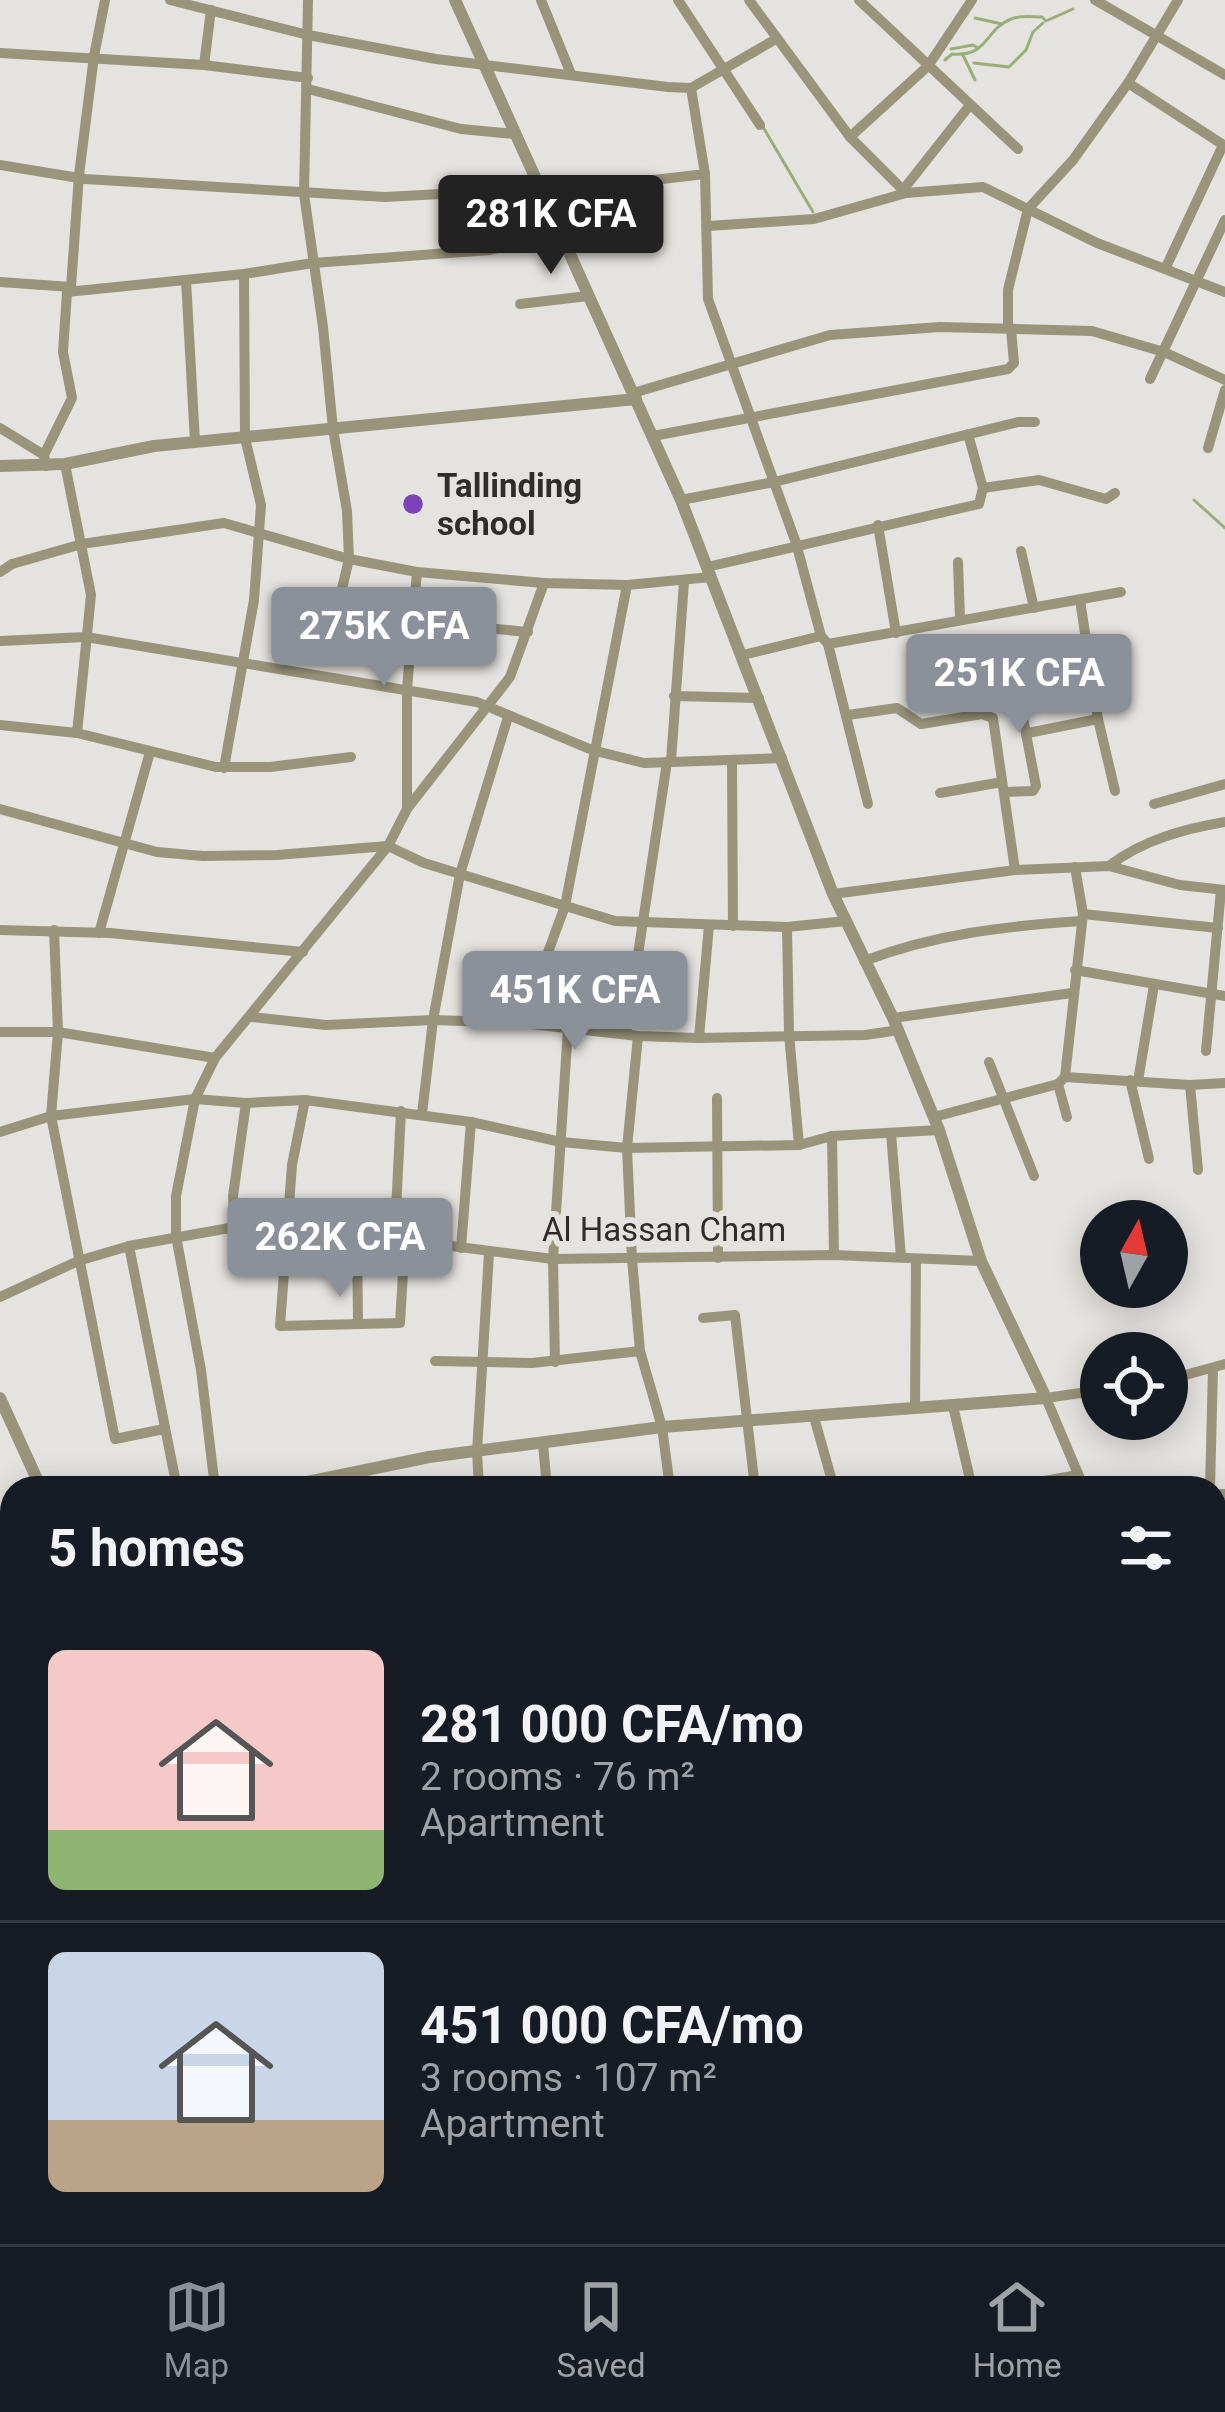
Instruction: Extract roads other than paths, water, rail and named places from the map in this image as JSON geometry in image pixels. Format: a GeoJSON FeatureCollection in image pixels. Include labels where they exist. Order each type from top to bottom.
{"type":"FeatureCollection","features":[{"type":"Feature","properties":{"kind":"street"},"geometry":{"type":"LineString","coordinates":[[45,460],[72,398],[63,352],[79,176],[105,0]]}},
{"type":"Feature","properties":{"kind":"street"},"geometry":{"type":"LineString","coordinates":[[170,0],[308,35],[482,66],[691,88],[776,39]]}},
{"type":"Feature","properties":{"kind":"street"},"geometry":{"type":"LineString","coordinates":[[308,0],[304,194],[347,511],[349,559],[341,593],[345,602],[412,621],[528,632]]}},
{"type":"Feature","properties":{"kind":"street"},"geometry":{"type":"LineString","coordinates":[[455,0],[681,500],[833,894],[896,1024],[937,1124],[981,1261],[1079,1476]]}},
{"type":"Feature","properties":{"kind":"street"},"geometry":{"type":"LineString","coordinates":[[541,0],[571,74]]}},
{"type":"Feature","properties":{"kind":"street"},"geometry":{"type":"LineString","coordinates":[[678,0],[760,125]]}},
{"type":"Feature","properties":{"kind":"street"},"geometry":{"type":"LineString","coordinates":[[749,0],[850,137],[904,192]]}},
{"type":"Feature","properties":{"kind":"street"},"geometry":{"type":"LineString","coordinates":[[860,0],[1018,149]]}},
{"type":"Feature","properties":{"kind":"street"},"geometry":{"type":"LineString","coordinates":[[850,137],[928,66],[969,6],[955,0]]}},
{"type":"Feature","properties":{"kind":"street"},"geometry":{"type":"LineString","coordinates":[[1096,0],[1224,72]]}},
{"type":"Feature","properties":{"kind":"street"},"geometry":{"type":"LineString","coordinates":[[652,436],[1008,369],[1014,363],[1008,290],[1028,209],[1073,160],[1128,83],[1178,0]]}},
{"type":"Feature","properties":{"kind":"street"},"geometry":{"type":"LineString","coordinates":[[204,65],[211,10]]}},
{"type":"Feature","properties":{"kind":"street"},"geometry":{"type":"LineString","coordinates":[[0,53],[204,65],[308,83],[461,129],[514,134]]}},
{"type":"Feature","properties":{"kind":"street"},"geometry":{"type":"LineString","coordinates":[[1128,83],[1224,145],[1166,267]]}},
{"type":"Feature","properties":{"kind":"street"},"geometry":{"type":"LineString","coordinates":[[691,88],[705,174],[708,299],[796,543],[848,716],[868,804]]}},
{"type":"Feature","properties":{"kind":"street"},"geometry":{"type":"LineString","coordinates":[[904,192],[970,105]]}},
{"type":"Feature","properties":{"kind":"street"},"geometry":{"type":"LineString","coordinates":[[0,165],[86,179],[385,197],[705,174]]}},
{"type":"Feature","properties":{"kind":"street"},"geometry":{"type":"LineString","coordinates":[[708,226],[814,219],[904,192],[983,188],[1097,243],[1225,292]]}},
{"type":"Feature","properties":{"kind":"street"},"geometry":{"type":"LineString","coordinates":[[1150,380],[1225,220]]}},
{"type":"Feature","properties":{"kind":"street"},"geometry":{"type":"LineString","coordinates":[[0,282],[69,289],[186,280],[313,262],[490,250],[558,233]]}},
{"type":"Feature","properties":{"kind":"street"},"geometry":{"type":"LineString","coordinates":[[224,768],[260,535],[261,505],[245,438],[244,274]]}},
{"type":"Feature","properties":{"kind":"street"},"geometry":{"type":"LineString","coordinates":[[186,280],[195,442]]}},
{"type":"Feature","properties":{"kind":"street"},"geometry":{"type":"LineString","coordinates":[[520,304],[588,296]]}},
{"type":"Feature","properties":{"kind":"street"},"geometry":{"type":"LineString","coordinates":[[0,466],[45,460],[65,464],[195,442],[634,396],[830,334],[940,328],[1092,331],[1164,352],[1224,379],[1208,448]]}},
{"type":"Feature","properties":{"kind":"street"},"geometry":{"type":"LineString","coordinates":[[681,500],[1018,422],[1035,422]]}},
{"type":"Feature","properties":{"kind":"street"},"geometry":{"type":"LineString","coordinates":[[0,428],[45,460]]}},
{"type":"Feature","properties":{"kind":"street"},"geometry":{"type":"LineString","coordinates":[[0,572],[82,544],[224,523],[349,559],[417,572],[544,583],[684,582],[796,543],[979,504],[983,488],[968,434]]}},
{"type":"Feature","properties":{"kind":"street"},"geometry":{"type":"LineString","coordinates":[[65,464],[91,595],[77,733]]}},
{"type":"Feature","properties":{"kind":"street"},"geometry":{"type":"LineString","coordinates":[[983,488],[1040,480],[1106,499],[1115,493]]}},
{"type":"Feature","properties":{"kind":"street"},"geometry":{"type":"LineString","coordinates":[[878,525],[896,633]]}},
{"type":"Feature","properties":{"kind":"street"},"geometry":{"type":"LineString","coordinates":[[1021,550],[1034,608]]}},
{"type":"Feature","properties":{"kind":"street"},"geometry":{"type":"LineString","coordinates":[[958,562],[960,620]]}},
{"type":"Feature","properties":{"kind":"street"},"geometry":{"type":"LineString","coordinates":[[407,809],[407,689],[417,572]]}},
{"type":"Feature","properties":{"kind":"street"},"geometry":{"type":"LineString","coordinates":[[668,1476],[662,1427],[640,1351],[627,1148],[643,923],[669,762],[684,582]]}},
{"type":"Feature","properties":{"kind":"street"},"geometry":{"type":"LineString","coordinates":[[214,1476],[201,1370],[176,1236],[176,1196],[195,1100],[215,1058],[388,846],[407,809],[490,707],[510,677],[544,583]]}},
{"type":"Feature","properties":{"kind":"street"},"geometry":{"type":"LineString","coordinates":[[523,1023],[565,906],[627,584]]}},
{"type":"Feature","properties":{"kind":"street"},"geometry":{"type":"LineString","coordinates":[[743,655],[1121,592]]}},
{"type":"Feature","properties":{"kind":"street"},"geometry":{"type":"LineString","coordinates":[[1080,600],[1098,719],[1115,790]]}},
{"type":"Feature","properties":{"kind":"street"},"geometry":{"type":"LineString","coordinates":[[0,641],[86,637],[407,689],[490,707],[592,750],[644,763],[782,758]]}},
{"type":"Feature","properties":{"kind":"street"},"geometry":{"type":"LineString","coordinates":[[940,793],[1035,789],[1018,692]]}},
{"type":"Feature","properties":{"kind":"street"},"geometry":{"type":"LineString","coordinates":[[674,696],[759,698]]}},
{"type":"Feature","properties":{"kind":"street"},"geometry":{"type":"LineString","coordinates":[[848,716],[897,707],[920,724],[993,718],[1015,870]]}},
{"type":"Feature","properties":{"kind":"street"},"geometry":{"type":"LineString","coordinates":[[422,1114],[460,874],[508,716]]}},
{"type":"Feature","properties":{"kind":"street"},"geometry":{"type":"LineString","coordinates":[[1028,733],[1098,719]]}},
{"type":"Feature","properties":{"kind":"street"},"geometry":{"type":"LineString","coordinates":[[0,725],[77,733],[224,768],[351,758]]}},
{"type":"Feature","properties":{"kind":"street"},"geometry":{"type":"LineString","coordinates":[[99,933],[150,752]]}},
{"type":"Feature","properties":{"kind":"street"},"geometry":{"type":"LineString","coordinates":[[732,761],[733,926]]}},
{"type":"Feature","properties":{"kind":"street"},"geometry":{"type":"LineString","coordinates":[[1154,804],[1225,784]]}},
{"type":"Feature","properties":{"kind":"street"},"geometry":{"type":"LineString","coordinates":[[0,809],[158,852],[202,856],[388,846],[460,874],[615,921],[787,927],[846,921]]}},
{"type":"Feature","properties":{"kind":"street"},"geometry":{"type":"LineString","coordinates":[[1109,866],[1161,838],[1225,822]]}},
{"type":"Feature","properties":{"kind":"street"},"geometry":{"type":"LineString","coordinates":[[833,894],[1015,870],[1109,866],[1180,885],[1223,890],[1206,1052]]}},
{"type":"Feature","properties":{"kind":"street"},"geometry":{"type":"LineString","coordinates":[[1067,1117],[1061,1080],[1082,917],[1075,867]]}},
{"type":"Feature","properties":{"kind":"street"},"geometry":{"type":"LineString","coordinates":[[864,961],[946,935],[1082,917],[1218,928]]}},
{"type":"Feature","properties":{"kind":"street"},"geometry":{"type":"LineString","coordinates":[[699,1038],[709,925]]}},
{"type":"Feature","properties":{"kind":"street"},"geometry":{"type":"LineString","coordinates":[[787,927],[799,1145]]}},
{"type":"Feature","properties":{"kind":"street"},"geometry":{"type":"LineString","coordinates":[[0,930],[99,933],[303,952]]}},
{"type":"Feature","properties":{"kind":"street"},"geometry":{"type":"LineString","coordinates":[[54,930],[58,1032],[51,1116],[115,1439],[164,1429]]}},
{"type":"Feature","properties":{"kind":"street"},"geometry":{"type":"LineString","coordinates":[[1075,970],[1225,996]]}},
{"type":"Feature","properties":{"kind":"street"},"geometry":{"type":"LineString","coordinates":[[1149,1160],[1134,1081],[1154,985]]}},
{"type":"Feature","properties":{"kind":"street"},"geometry":{"type":"LineString","coordinates":[[251,1017],[326,1025],[434,1020],[523,1023],[699,1038],[865,1035],[896,1024],[1072,993]]}},
{"type":"Feature","properties":{"kind":"street"},"geometry":{"type":"LineString","coordinates":[[555,1362],[554,1259],[568,1028]]}},
{"type":"Feature","properties":{"kind":"street"},"geometry":{"type":"LineString","coordinates":[[0,1032],[58,1032],[215,1058]]}},
{"type":"Feature","properties":{"kind":"street"},"geometry":{"type":"LineString","coordinates":[[989,1062],[1034,1176]]}},
{"type":"Feature","properties":{"kind":"street"},"geometry":{"type":"LineString","coordinates":[[0,1132],[51,1116],[195,1100],[305,1100],[471,1122],[561,1142],[627,1148],[799,1145],[832,1136],[892,1133],[937,1124],[1061,1080],[1225,1083]]}},
{"type":"Feature","properties":{"kind":"street"},"geometry":{"type":"LineString","coordinates":[[1190,1085],[1198,1169]]}},
{"type":"Feature","properties":{"kind":"street"},"geometry":{"type":"LineString","coordinates":[[717,1098],[718,1258]]}},
{"type":"Feature","properties":{"kind":"street"},"geometry":{"type":"LineString","coordinates":[[305,1100],[292,1165],[280,1326],[400,1323],[405,1240],[394,1230],[401,1112]]}},
{"type":"Feature","properties":{"kind":"street"},"geometry":{"type":"LineString","coordinates":[[235,1227],[233,1196],[246,1103]]}},
{"type":"Feature","properties":{"kind":"street"},"geometry":{"type":"LineString","coordinates":[[461,1249],[471,1122]]}},
{"type":"Feature","properties":{"kind":"street"},"geometry":{"type":"LineString","coordinates":[[892,1133],[901,1257]]}},
{"type":"Feature","properties":{"kind":"street"},"geometry":{"type":"LineString","coordinates":[[832,1136],[834,1256]]}},
{"type":"Feature","properties":{"kind":"street","name":"Al Hassan Cham"},"geometry":{"type":"LineString","coordinates":[[0,1298],[78,1261],[129,1246],[235,1227],[288,1225],[554,1259],[834,1256],[981,1261]]}},
{"type":"Feature","properties":{"kind":"street"},"geometry":{"type":"LineString","coordinates":[[357,1234],[358,1322]]}},
{"type":"Feature","properties":{"kind":"street"},"geometry":{"type":"LineString","coordinates":[[129,1246],[174,1476]]}},
{"type":"Feature","properties":{"kind":"street"},"geometry":{"type":"LineString","coordinates":[[477,1476],[489,1253]]}},
{"type":"Feature","properties":{"kind":"street"},"geometry":{"type":"LineString","coordinates":[[915,1409],[916,1258]]}},
{"type":"Feature","properties":{"kind":"street"},"geometry":{"type":"LineString","coordinates":[[704,1318],[735,1316],[754,1476]]}},
{"type":"Feature","properties":{"kind":"street"},"geometry":{"type":"LineString","coordinates":[[435,1361],[555,1362],[640,1351]]}},
{"type":"Feature","properties":{"kind":"street"},"geometry":{"type":"LineString","coordinates":[[1188,1374],[1219,1366],[1213,1476]]}},
{"type":"Feature","properties":{"kind":"street"},"geometry":{"type":"LineString","coordinates":[[348,1476],[429,1457],[662,1427],[1080,1393]]}},
{"type":"Feature","properties":{"kind":"street"},"geometry":{"type":"LineString","coordinates":[[0,1398],[36,1476]]}},
{"type":"Feature","properties":{"kind":"street"},"geometry":{"type":"LineString","coordinates":[[953,1406],[969,1476]]}},
{"type":"Feature","properties":{"kind":"street"},"geometry":{"type":"LineString","coordinates":[[814,1417],[831,1476]]}},
{"type":"Feature","properties":{"kind":"street"},"geometry":{"type":"LineString","coordinates":[[543,1444],[546,1476]]}},
{"type":"Feature","properties":{"kind":"waterway"},"geometry":{"type":"LineString","coordinates":[[945,60],[980,47],[1011,19],[1042,17],[1046,21],[1073,9]]}},
{"type":"Feature","properties":{"kind":"waterway"},"geometry":{"type":"LineString","coordinates":[[975,18],[1002,24]]}},
{"type":"Feature","properties":{"kind":"waterway"},"geometry":{"type":"LineString","coordinates":[[974,63],[1009,67],[1043,23]]}},
{"type":"Feature","properties":{"kind":"waterway"},"geometry":{"type":"LineString","coordinates":[[951,49],[978,48]]}},
{"type":"Feature","properties":{"kind":"waterway"},"geometry":{"type":"LineString","coordinates":[[963,55],[975,80]]}},
{"type":"Feature","properties":{"kind":"waterway"},"geometry":{"type":"LineString","coordinates":[[763,127],[813,212]]}},
{"type":"Feature","properties":{"kind":"waterway"},"geometry":{"type":"LineString","coordinates":[[1194,500],[1225,528]]}},
{"type":"Feature","properties":{"kind":"place","name":"Tallinding school"},"geometry":{"type":"Point","coordinates":[413,504]}}]}
